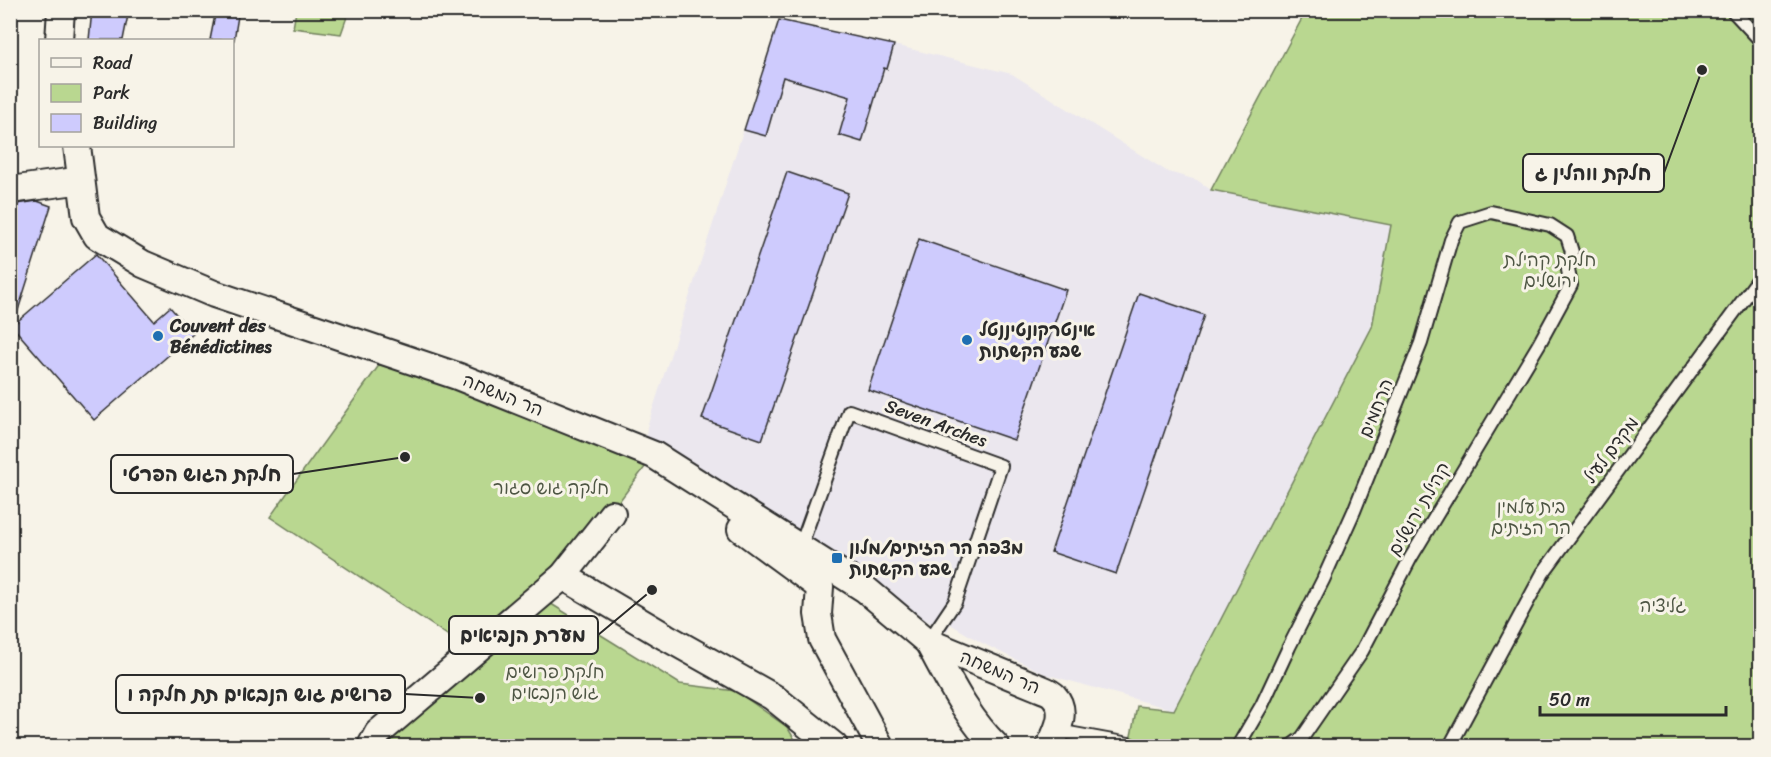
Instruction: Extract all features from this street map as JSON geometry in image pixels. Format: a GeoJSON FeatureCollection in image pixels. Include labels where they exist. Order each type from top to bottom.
{"type":"FeatureCollection","features":[{"type":"Feature","properties":{"kind":"street"},"geometry":{"type":"LineString","coordinates":[[59,39],[61,10]]}},
{"type":"Feature","properties":{"kind":"street","name":"הר המשחה"},"geometry":{"type":"LineString","coordinates":[[77,147],[86,218],[97,236],[143,264],[214,294],[457,376],[654,455],[865,589],[928,642],[1054,696],[1062,712],[1054,739]]}},
{"type":"Feature","properties":{"kind":"street"},"geometry":{"type":"LineString","coordinates":[[10,190],[81,182]]}},
{"type":"Feature","properties":{"kind":"street"},"geometry":{"type":"LineString","coordinates":[[654,455],[682,485],[820,587],[818,614],[822,639],[880,747]]}},
{"type":"Feature","properties":{"kind":"street"},"geometry":{"type":"LineString","coordinates":[[371,747],[378,733],[563,576],[612,514]]}},
{"type":"Feature","properties":{"kind":"street"},"geometry":{"type":"LineString","coordinates":[[563,576],[773,697],[834,747]]}},
{"type":"Feature","properties":{"kind":"street","name":"הר המשחה"},"geometry":{"type":"LineString","coordinates":[[928,642],[967,711],[981,732],[996,747]]}},
{"type":"Feature","properties":{"kind":"lane"},"geometry":{"type":"LineString","coordinates":[[1732,10],[1761,40]]}},
{"type":"Feature","properties":{"kind":"lane","name":"הרחמים"},"geometry":{"type":"LineString","coordinates":[[1238,747],[1262,705],[1354,511],[1421,343],[1451,240],[1460,222],[1491,212],[1550,225],[1567,236],[1572,252],[1568,270],[1571,285]]}},
{"type":"Feature","properties":{"kind":"lane","name":"מקדם לעיל"},"geometry":{"type":"LineString","coordinates":[[1450,747],[1543,573],[1761,277]]}},
{"type":"Feature","properties":{"kind":"lane","name":"קהילת ירושלים"},"geometry":{"type":"LineString","coordinates":[[1291,747],[1302,738],[1362,651],[1410,559],[1539,344],[1571,285]]}},
{"type":"Feature","properties":{"kind":"lane","name":"Seven Arches"},"geometry":{"type":"LineString","coordinates":[[800,548],[849,411],[1001,466],[955,602],[928,642]]}},
{"type":"Feature","properties":{"kind":"lane"},"geometry":{"type":"LineString","coordinates":[[1054,739],[1129,744],[1132,747]]}},
{"type":"Feature","properties":{"kind":"shaded area"},"geometry":{"type":"Polygon","coordinates":[[[779,20],[1012,74],[1168,172],[1197,180],[1211,190],[1392,225],[1372,327],[1174,710],[1045,674],[982,643],[950,624],[947,632],[882,596],[645,445],[647,427],[779,20]]]}},
{"type":"Feature","properties":{"kind":"green space"},"geometry":{"type":"Polygon","coordinates":[[[296,10],[349,11],[341,34],[293,28],[296,10]]]}},
{"type":"Feature","properties":{"kind":"green space","name":"בית עלמין הר הזיתים"},"geometry":{"type":"Polygon","coordinates":[[[1306,11],[1760,11],[1760,746],[1129,746],[1137,706],[1174,710],[1372,327],[1391,225],[1211,190],[1306,11]]]}},
{"type":"Feature","properties":{"kind":"green space","name":"חלקה גוש סגור"},"geometry":{"type":"Polygon","coordinates":[[[385,357],[654,455],[563,576],[467,648],[270,517],[385,357]]]}},
{"type":"Feature","properties":{"kind":"green space","name":"חלקת פרושים גוש הנבאים"},"geometry":{"type":"Polygon","coordinates":[[[548,602],[680,684],[736,691],[787,727],[799,746],[389,746],[395,734],[548,602]]]}},
{"type":"Feature","properties":{"kind":"building"},"geometry":{"type":"Polygon","coordinates":[[[92,10],[129,10],[123,39],[89,39],[92,10]]]}},
{"type":"Feature","properties":{"kind":"building"},"geometry":{"type":"Polygon","coordinates":[[[216,10],[239,10],[234,40],[210,39],[216,10]]]}},
{"type":"Feature","properties":{"kind":"building"},"geometry":{"type":"Polygon","coordinates":[[[779,20],[894,45],[887,69],[884,68],[862,142],[839,135],[850,97],[783,77],[766,136],[744,130],[779,20]]]}},
{"type":"Feature","properties":{"kind":"building"},"geometry":{"type":"Polygon","coordinates":[[[787,172],[848,193],[762,440],[702,419],[787,172]]]}},
{"type":"Feature","properties":{"kind":"building"},"geometry":{"type":"Polygon","coordinates":[[[37,201],[51,206],[15,320],[10,319],[10,226],[17,204],[37,201]]]}},
{"type":"Feature","properties":{"kind":"building","name":"אינטרקונטיננטל שבע הקשתות"},"geometry":{"type":"Polygon","coordinates":[[[919,239],[1066,290],[1014,440],[868,390],[919,239]]]}},
{"type":"Feature","properties":{"kind":"building","name":"Couvent des Bénédictines"},"geometry":{"type":"Polygon","coordinates":[[[96,254],[154,321],[170,307],[193,334],[94,420],[12,326],[96,254]]]}},
{"type":"Feature","properties":{"kind":"building","name":"אינטרקונטיננטל שבע הקשתות"},"geometry":{"type":"Polygon","coordinates":[[[1139,293],[1204,315],[1116,574],[1051,552],[1139,293]]]}},
{"type":"Feature","properties":{"kind":"place","name":"חלקת ווהלין ג"},"geometry":{"type":"Point","coordinates":[1702,70]}},
{"type":"Feature","properties":{"kind":"place","name":"Couvent des Bénédictines"},"geometry":{"type":"Point","coordinates":[158,336]}},
{"type":"Feature","properties":{"kind":"place","name":"אינטרקונטיננטל שבע הקשתות"},"geometry":{"type":"Point","coordinates":[967,340]}},
{"type":"Feature","properties":{"kind":"place","name":"חלקת הגוש הפרטי"},"geometry":{"type":"Point","coordinates":[405,457]}},
{"type":"Feature","properties":{"kind":"place","name":"מצפה הר הזיתים/מלון שבע הקשתות"},"geometry":{"type":"Point","coordinates":[837,558]}},
{"type":"Feature","properties":{"kind":"place","name":"מערת הנביאים"},"geometry":{"type":"Point","coordinates":[652,590]}},
{"type":"Feature","properties":{"kind":"place","name":"פרושים גוש הנבאים תת חלקה ו"},"geometry":{"type":"Point","coordinates":[480,698]}},
{"type":"Feature","properties":{"kind":"park label","name":"חלקת קהילת ירושלים"},"geometry":{"type":"Point","coordinates":[1550,270]}},
{"type":"Feature","properties":{"kind":"park label","name":"גליציה"},"geometry":{"type":"Point","coordinates":[1663,606]}}]}
